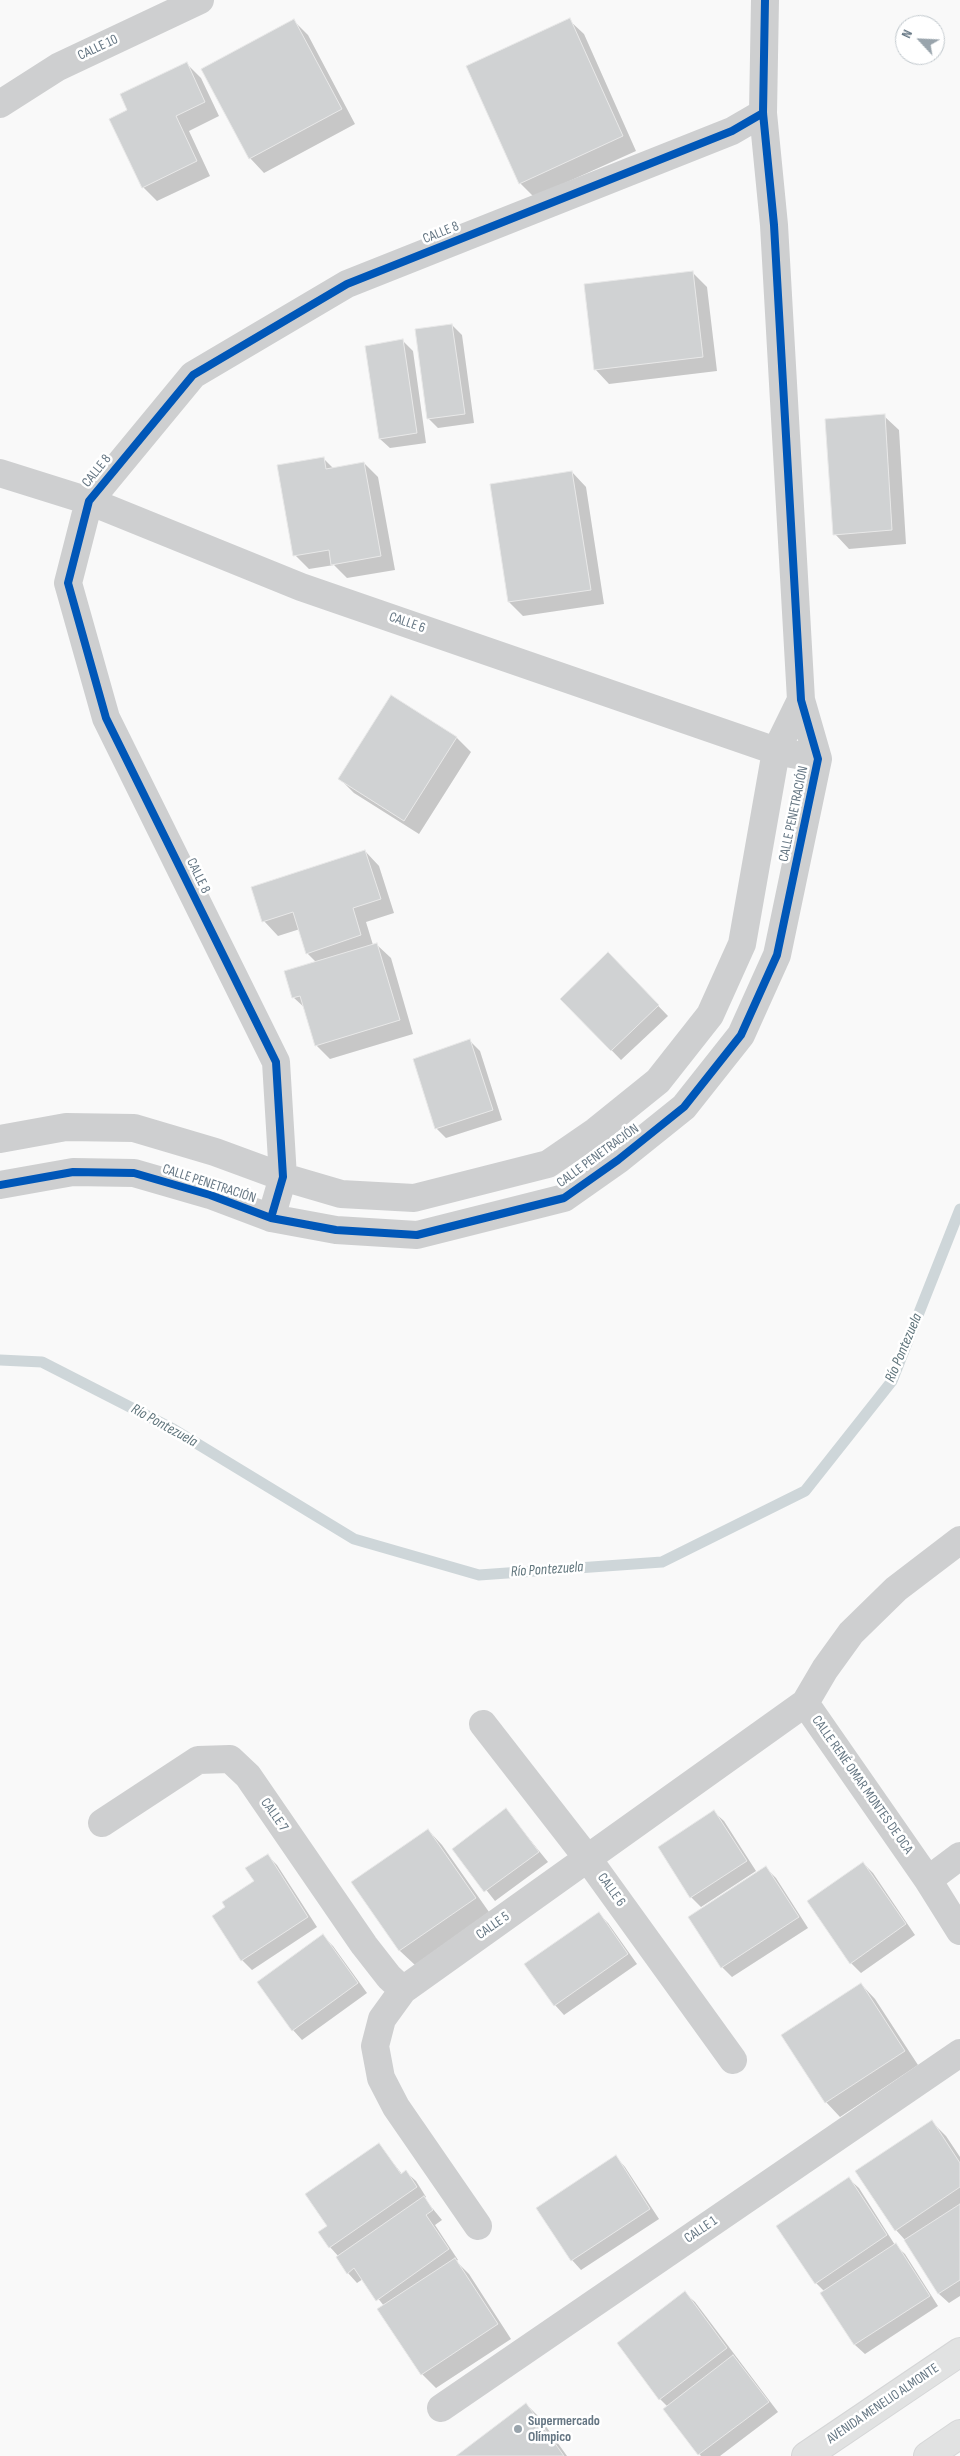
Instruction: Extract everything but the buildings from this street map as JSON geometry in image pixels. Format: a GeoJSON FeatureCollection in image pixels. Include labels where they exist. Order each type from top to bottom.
{"type":"FeatureCollection","features":[{"type":"Feature","properties":{"kind":"street","name":"CALLE 10"},"geometry":{"type":"LineString","coordinates":[[0,104],[58,67],[200,0]]}},
{"type":"Feature","properties":{"kind":"street"},"geometry":{"type":"LineString","coordinates":[[765,0],[764,113],[774,225],[801,700]]}},
{"type":"Feature","properties":{"kind":"street","name":"CALLE 8"},"geometry":{"type":"LineString","coordinates":[[271,1218],[283,1177],[276,1062],[106,718],[68,583],[89,501],[193,375],[348,284],[732,131],[764,113]]}},
{"type":"Feature","properties":{"kind":"street","name":"CALLE 6"},"geometry":{"type":"LineString","coordinates":[[0,473],[89,501],[301,587],[776,751],[818,759]]}},
{"type":"Feature","properties":{"kind":"street","name":"CALLE PENETRACIÓN"},"geometry":{"type":"LineString","coordinates":[[0,1139],[66,1127],[134,1128],[215,1152],[283,1177],[341,1194],[414,1198],[548,1164],[596,1131],[658,1081],[710,1015],[742,944],[776,751],[801,700]]}},
{"type":"Feature","properties":{"kind":"street","name":"CALLE PENETRACIÓN"},"geometry":{"type":"LineString","coordinates":[[0,1185],[73,1172],[134,1173],[210,1195],[271,1218],[336,1230],[417,1235],[564,1198],[618,1160],[684,1107],[741,1035],[777,955],[818,759],[801,700]]}},
{"type":"Feature","properties":{"kind":"street","name":"CALLE RENÉ OMAR MONTES DE OCA"},"geometry":{"type":"LineString","coordinates":[[960,1540],[896,1589],[851,1633],[825,1669],[805,1703],[928,1880],[960,1931]]}},
{"type":"Feature","properties":{"kind":"street","name":"CALLE 5"},"geometry":{"type":"LineString","coordinates":[[478,2226],[396,2107],[381,2078],[375,2046],[382,2019],[404,1990],[805,1703]]}},
{"type":"Feature","properties":{"kind":"street","name":"CALLE 6"},"geometry":{"type":"LineString","coordinates":[[483,1724],[588,1859],[733,2060]]}},
{"type":"Feature","properties":{"kind":"street","name":"CALLE 7"},"geometry":{"type":"LineString","coordinates":[[102,1824],[198,1760],[230,1759],[248,1776],[364,1945],[389,1977],[404,1990]]}},
{"type":"Feature","properties":{"kind":"street"},"geometry":{"type":"LineString","coordinates":[[928,1880],[960,1856]]}},
{"type":"Feature","properties":{"kind":"street","name":"CALLE 1"},"geometry":{"type":"LineString","coordinates":[[441,2408],[960,2053]]}},
{"type":"Feature","properties":{"kind":"street","name":"AVENIDA MENELIO ALMONTE"},"geometry":{"type":"LineString","coordinates":[[806,2456],[960,2352]]}},
{"type":"Feature","properties":{"kind":"street"},"geometry":{"type":"LineString","coordinates":[[928,2456],[960,2434]]}},
{"type":"Feature","properties":{"kind":"waterway","name":"Río Pontezuela"},"geometry":{"type":"LineString","coordinates":[[0,1360],[42,1362],[173,1429],[354,1539],[479,1575],[662,1562],[805,1491],[892,1381],[960,1209]]}},
{"type":"Feature","properties":{"kind":"cycle path"},"geometry":{"type":"LineString","coordinates":[[0,1185],[73,1172],[134,1173],[210,1195],[271,1218],[336,1230],[417,1235],[564,1198],[618,1160],[684,1107],[741,1035],[777,955],[818,759],[801,700],[774,225],[763,113],[765,0]]}},
{"type":"Feature","properties":{"kind":"cycle path"},"geometry":{"type":"LineString","coordinates":[[271,1218],[283,1177],[276,1062],[106,718],[68,583],[89,501],[193,375],[347,284],[732,131],[763,113]]}},
{"type":"Feature","properties":{"kind":"place","name":"Supermercado Olímpico"},"geometry":{"type":"Point","coordinates":[518,2429]}}]}
